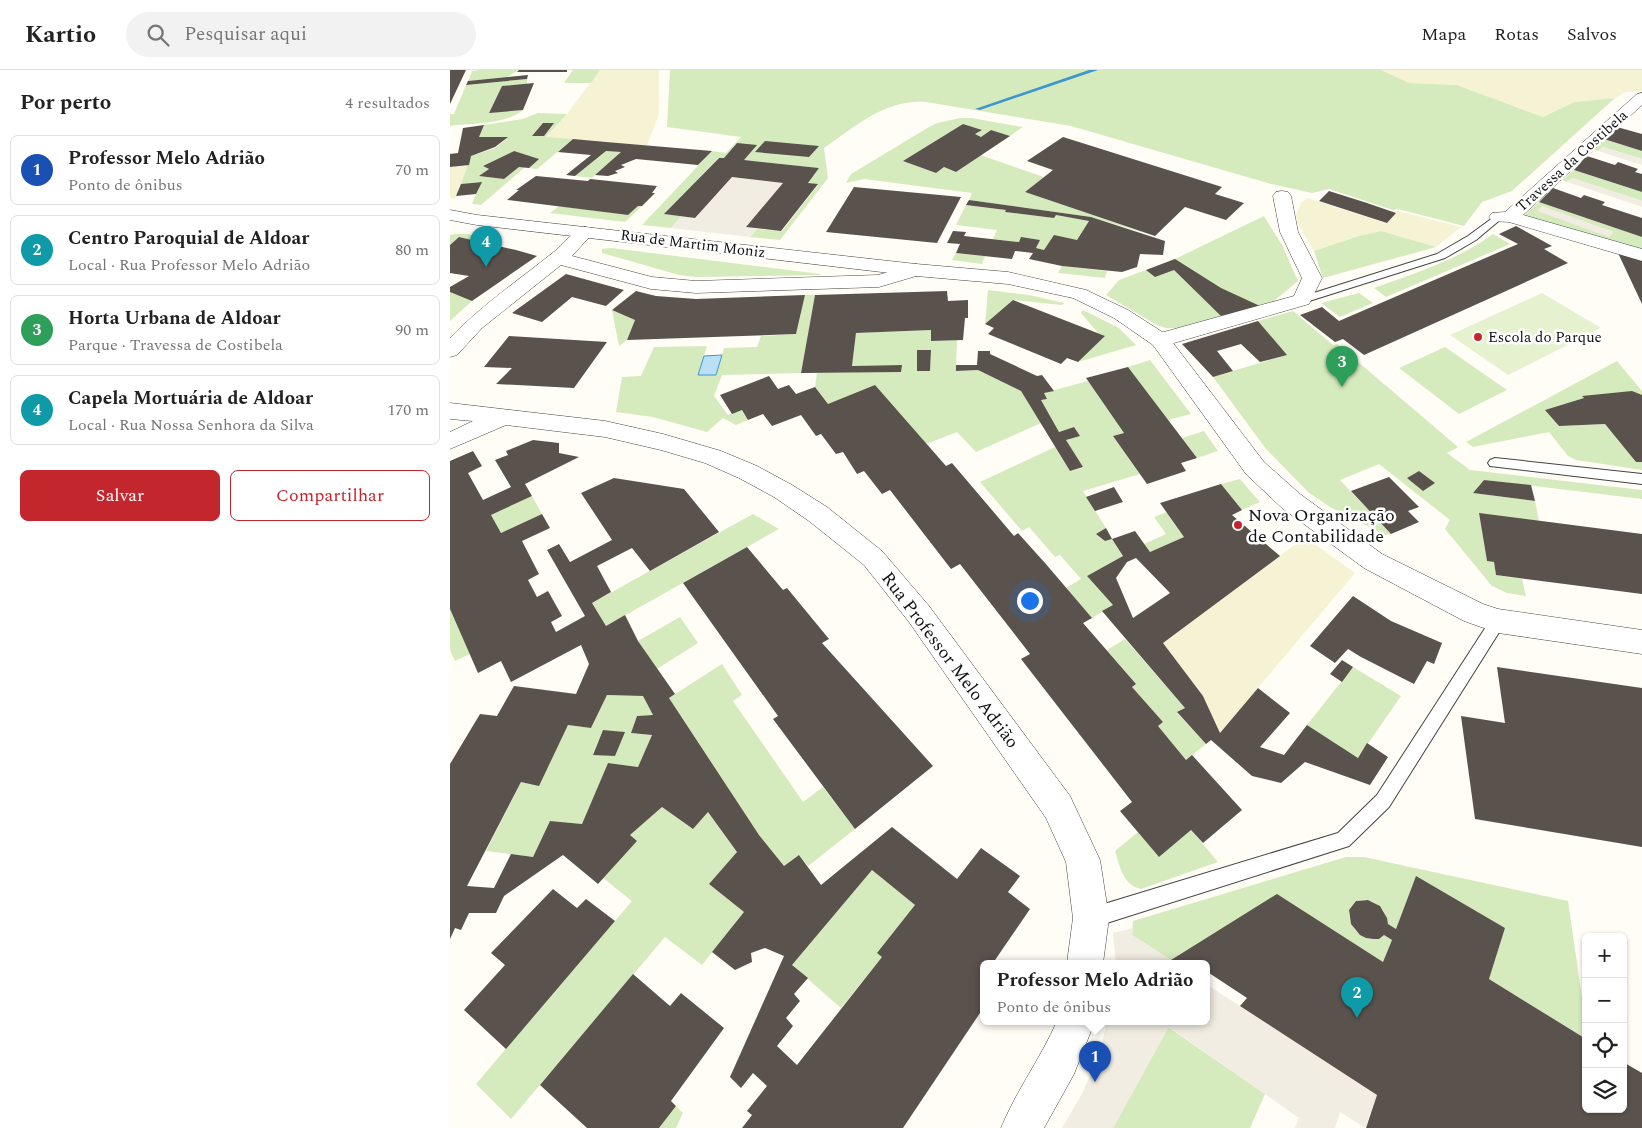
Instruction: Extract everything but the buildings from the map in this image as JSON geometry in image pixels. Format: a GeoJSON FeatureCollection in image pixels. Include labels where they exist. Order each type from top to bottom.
{"type":"FeatureCollection","features":[{"type":"Feature","properties":{"kind":"street","name":"Travessa da Costibela"},"geometry":{"type":"LineString","coordinates":[[1504,217],[1642,97]]}},
{"type":"Feature","properties":{"kind":"street"},"geometry":{"type":"LineString","coordinates":[[1160,340],[1302,300],[1312,278],[1289,232],[1282,196]]}},
{"type":"Feature","properties":{"kind":"street"},"geometry":{"type":"LineString","coordinates":[[450,215],[469,219]]}},
{"type":"Feature","properties":{"kind":"street"},"geometry":{"type":"LineString","coordinates":[[1504,217],[1642,255]]}},
{"type":"Feature","properties":{"kind":"street"},"geometry":{"type":"LineString","coordinates":[[450,221],[469,219]]}},
{"type":"Feature","properties":{"kind":"street","name":"Rua de Martim Moniz"},"geometry":{"type":"LineString","coordinates":[[469,219],[916,270],[1008,278],[1079,294],[1121,314],[1160,340],[1247,460],[1291,501],[1373,561],[1474,613],[1498,621],[1642,642]]}},
{"type":"Feature","properties":{"kind":"street"},"geometry":{"type":"LineString","coordinates":[[450,350],[475,324],[557,258],[584,232]]}},
{"type":"Feature","properties":{"kind":"street","name":"Rua de Martim Moniz"},"geometry":{"type":"LineString","coordinates":[[557,258],[651,283],[696,287],[879,281],[916,270]]}},
{"type":"Feature","properties":{"kind":"street","name":"Rua Professor Melo Adrião"},"geometry":{"type":"LineString","coordinates":[[450,411],[605,429],[663,442],[729,463],[775,486],[805,505],[873,558],[919,614],[1058,807],[1083,860],[1091,918],[1085,960]]}},
{"type":"Feature","properties":{"kind":"street"},"geometry":{"type":"LineString","coordinates":[[450,441],[505,417]]}},
{"type":"Feature","properties":{"kind":"street"},"geometry":{"type":"LineString","coordinates":[[1021,1128],[1060,1060],[1074,1025]]}},
{"type":"Feature","properties":{"kind":"lane"},"geometry":{"type":"LineString","coordinates":[[1302,300],[1441,256],[1504,217]]}},
{"type":"Feature","properties":{"kind":"lane"},"geometry":{"type":"LineString","coordinates":[[1495,463],[1642,479]]}},
{"type":"Feature","properties":{"kind":"lane"},"geometry":{"type":"LineString","coordinates":[[1091,918],[1343,840],[1383,801],[1498,621]]}},
{"type":"Feature","properties":{"kind":"shaded area"},"geometry":{"type":"Polygon","coordinates":[[[600,70],[659,70],[659,114],[647,146],[546,138],[567,114],[600,70]]]}},
{"type":"Feature","properties":{"kind":"shaded area"},"geometry":{"type":"Polygon","coordinates":[[[1381,70],[1642,70],[1642,91],[1626,92],[1615,98],[1574,102],[1543,117],[1457,85],[1409,83],[1381,70]]]}},
{"type":"Feature","properties":{"kind":"shaded area"},"geometry":{"type":"Polygon","coordinates":[[[1603,147],[1642,159],[1642,165],[1598,151],[1603,147]]]}},
{"type":"Feature","properties":{"kind":"shaded area"},"geometry":{"type":"Polygon","coordinates":[[[469,165],[455,199],[450,198],[450,167],[469,165]]]}},
{"type":"Feature","properties":{"kind":"shaded area"},"geometry":{"type":"Polygon","coordinates":[[[732,177],[783,183],[746,227],[757,229],[750,237],[671,228],[681,216],[695,218],[732,177]]]}},
{"type":"Feature","properties":{"kind":"shaded area"},"geometry":{"type":"Polygon","coordinates":[[[1572,178],[1642,201],[1642,207],[1567,182],[1572,178]]]}},
{"type":"Feature","properties":{"kind":"shaded area"},"geometry":{"type":"Polygon","coordinates":[[[1307,198],[1386,223],[1397,211],[1461,227],[1436,247],[1381,231],[1359,236],[1314,251],[1298,224],[1296,215],[1301,203],[1307,198]]]}},
{"type":"Feature","properties":{"kind":"shaded area"},"geometry":{"type":"Polygon","coordinates":[[[1542,206],[1614,232],[1609,237],[1537,211],[1542,206]]]}},
{"type":"Feature","properties":{"kind":"shaded area"},"geometry":{"type":"Polygon","coordinates":[[[1305,537],[1355,573],[1220,733],[1203,696],[1163,643],[1305,537]]]}},
{"type":"Feature","properties":{"kind":"shaded area"},"geometry":{"type":"Polygon","coordinates":[[[1133,928],[1132,935],[1171,960],[1116,960],[1113,933],[1133,928]]]}},
{"type":"Feature","properties":{"kind":"shaded area"},"geometry":{"type":"Polygon","coordinates":[[[1210,987],[1377,1095],[1365,1128],[1340,1112],[1335,1128],[1295,1128],[1299,1118],[1169,1027],[1113,1128],[1062,1128],[1082,1094],[1101,1049],[1106,1025],[1210,1025],[1210,987]]]}},
{"type":"Feature","properties":{"kind":"green space"},"geometry":{"type":"Polygon","coordinates":[[[519,70],[507,77],[468,81],[472,71],[519,70]]]}},
{"type":"Feature","properties":{"kind":"green space"},"geometry":{"type":"Polygon","coordinates":[[[573,70],[600,70],[591,83],[564,83],[573,70]]]}},
{"type":"Feature","properties":{"kind":"green space"},"geometry":{"type":"Polygon","coordinates":[[[670,70],[1381,70],[1409,83],[1457,85],[1543,117],[1574,102],[1615,98],[1512,191],[1482,202],[1464,226],[1398,209],[1393,210],[1329,189],[1312,193],[1271,184],[1071,126],[926,102],[911,102],[884,109],[824,148],[828,178],[780,240],[750,237],[757,229],[782,231],[818,185],[808,183],[819,168],[744,160],[737,143],[724,158],[718,158],[665,214],[681,216],[671,228],[642,225],[712,151],[726,153],[741,137],[667,127],[670,70]]]}},
{"type":"Feature","properties":{"kind":"green space"},"geometry":{"type":"Polygon","coordinates":[[[527,79],[527,84],[502,86],[489,112],[523,110],[516,115],[498,121],[450,126],[450,114],[454,114],[466,85],[527,79]]]}},
{"type":"Feature","properties":{"kind":"green space"},"geometry":{"type":"Polygon","coordinates":[[[538,113],[567,114],[546,137],[573,139],[537,169],[529,168],[514,151],[483,166],[489,169],[480,176],[504,179],[519,167],[525,167],[481,205],[472,204],[481,182],[461,184],[471,156],[495,148],[507,138],[479,137],[484,125],[523,119],[538,113]]]}},
{"type":"Feature","properties":{"kind":"green space"},"geometry":{"type":"Polygon","coordinates":[[[960,118],[971,118],[1023,127],[1010,136],[991,130],[981,137],[975,134],[981,130],[963,124],[904,161],[936,173],[944,167],[956,172],[980,155],[1044,177],[1025,192],[1155,236],[1091,217],[969,200],[972,193],[864,179],[846,183],[851,174],[929,127],[937,123],[960,118]]]}},
{"type":"Feature","properties":{"kind":"green space"},"geometry":{"type":"Polygon","coordinates":[[[1604,139],[1642,151],[1642,159],[1603,147],[1598,151],[1594,150],[1604,139]]]}},
{"type":"Feature","properties":{"kind":"green space"},"geometry":{"type":"Polygon","coordinates":[[[606,151],[621,152],[592,178],[575,176],[606,151]]]}},
{"type":"Feature","properties":{"kind":"green space"},"geometry":{"type":"Polygon","coordinates":[[[1574,170],[1642,192],[1642,201],[1572,178],[1567,182],[1562,180],[1574,170]]]}},
{"type":"Feature","properties":{"kind":"green space"},"geometry":{"type":"Polygon","coordinates":[[[1539,202],[1642,237],[1642,252],[1523,216],[1539,202]]]}},
{"type":"Feature","properties":{"kind":"green space"},"geometry":{"type":"Polygon","coordinates":[[[966,205],[1006,210],[1006,212],[1054,218],[1056,215],[1089,221],[1077,240],[1044,250],[1036,248],[1040,240],[1021,238],[1019,242],[993,239],[997,230],[956,225],[966,205]]]}},
{"type":"Feature","properties":{"kind":"green space"},"geometry":{"type":"Polygon","coordinates":[[[559,206],[628,215],[638,206],[642,206],[625,222],[550,213],[559,206]]]}},
{"type":"Feature","properties":{"kind":"green space"},"geometry":{"type":"Polygon","coordinates":[[[1264,216],[1282,245],[1298,281],[1274,301],[1177,328],[1166,328],[1157,325],[1106,295],[1119,280],[1175,259],[1264,216]]]}},
{"type":"Feature","properties":{"kind":"green space"},"geometry":{"type":"Polygon","coordinates":[[[1381,231],[1436,247],[1323,278],[1314,251],[1359,236],[1381,231]]]}},
{"type":"Feature","properties":{"kind":"green space"},"geometry":{"type":"Polygon","coordinates":[[[1493,234],[1510,244],[1386,297],[1374,288],[1451,259],[1493,234]]]}},
{"type":"Feature","properties":{"kind":"green space"},"geometry":{"type":"Polygon","coordinates":[[[450,235],[498,239],[491,244],[459,237],[450,245],[450,235]]]}},
{"type":"Feature","properties":{"kind":"green space"},"geometry":{"type":"Polygon","coordinates":[[[611,248],[821,274],[695,277],[679,275],[602,253],[602,249],[611,248]]]}},
{"type":"Feature","properties":{"kind":"green space"},"geometry":{"type":"Polygon","coordinates":[[[956,253],[985,256],[982,264],[952,260],[956,253]]]}},
{"type":"Feature","properties":{"kind":"green space"},"geometry":{"type":"Polygon","coordinates":[[[1062,266],[1107,271],[1105,278],[1058,273],[1062,266]]]}},
{"type":"Feature","properties":{"kind":"green space"},"geometry":{"type":"Polygon","coordinates":[[[988,290],[1029,295],[1064,303],[1062,305],[1013,300],[985,324],[988,290]]]}},
{"type":"Feature","properties":{"kind":"green space"},"geometry":{"type":"Polygon","coordinates":[[[450,292],[472,301],[450,321],[450,292]]]}},
{"type":"Feature","properties":{"kind":"green space"},"geometry":{"type":"Polygon","coordinates":[[[1359,293],[1373,303],[1340,317],[1321,303],[1359,293]]]}},
{"type":"Feature","properties":{"kind":"green space"},"geometry":{"type":"Polygon","coordinates":[[[1542,293],[1601,328],[1508,375],[1450,335],[1542,293]]]}},
{"type":"Feature","properties":{"kind":"green space"},"geometry":{"type":"Polygon","coordinates":[[[805,295],[815,295],[801,373],[722,375],[714,396],[728,415],[742,410],[748,420],[736,425],[723,418],[707,432],[653,417],[616,412],[622,377],[641,376],[654,347],[707,346],[698,375],[716,375],[724,348],[757,347],[761,336],[796,334],[805,295]]]}},
{"type":"Feature","properties":{"kind":"green space"},"geometry":{"type":"Polygon","coordinates":[[[612,310],[635,320],[627,340],[619,346],[612,310]]]}},
{"type":"Feature","properties":{"kind":"green space"},"geometry":{"type":"Polygon","coordinates":[[[1083,310],[1119,328],[1136,345],[1078,362],[1105,336],[1098,333],[1081,313],[1083,310]]]}},
{"type":"Feature","properties":{"kind":"green space"},"geometry":{"type":"Polygon","coordinates":[[[1293,311],[1333,345],[1337,344],[1458,447],[1447,453],[1470,470],[1642,490],[1642,499],[1484,480],[1473,493],[1535,501],[1539,521],[1479,514],[1487,561],[1494,562],[1496,575],[1522,579],[1526,596],[1507,593],[1492,586],[1445,529],[1450,520],[1379,464],[1340,480],[1391,534],[1385,535],[1330,507],[1308,492],[1266,449],[1213,377],[1286,355],[1258,321],[1293,311]]]}},
{"type":"Feature","properties":{"kind":"green space"},"geometry":{"type":"Polygon","coordinates":[[[931,330],[931,341],[957,340],[956,371],[978,370],[1021,391],[1041,423],[976,452],[957,432],[926,444],[828,404],[815,387],[817,373],[901,371],[901,365],[852,366],[856,333],[931,330]],[[917,350],[917,371],[930,371],[931,350],[917,350]]]}},
{"type":"Feature","properties":{"kind":"green space"},"geometry":{"type":"Polygon","coordinates":[[[1445,347],[1507,390],[1459,414],[1399,368],[1445,347]]]}},
{"type":"Feature","properties":{"kind":"green space"},"geometry":{"type":"Polygon","coordinates":[[[1150,360],[1191,414],[1168,420],[1128,367],[1150,360]]]}},
{"type":"Feature","properties":{"kind":"green space"},"geometry":{"type":"Polygon","coordinates":[[[1617,361],[1642,391],[1642,395],[1583,397],[1546,410],[1559,426],[1605,424],[1636,462],[1642,462],[1642,470],[1576,460],[1568,456],[1549,432],[1473,447],[1466,442],[1617,361]]]}},
{"type":"Feature","properties":{"kind":"green space"},"geometry":{"type":"Polygon","coordinates":[[[1088,381],[1124,433],[1113,436],[1140,474],[1083,491],[1106,528],[1097,534],[1105,541],[1112,539],[1123,556],[1087,576],[1113,605],[1092,618],[1066,588],[1081,579],[1060,555],[1055,557],[1029,527],[1022,531],[980,482],[1055,447],[1070,471],[1083,468],[1066,440],[1079,435],[1073,427],[1059,432],[1041,400],[1047,399],[1044,393],[1088,381]]]}},
{"type":"Feature","properties":{"kind":"green space"},"geometry":{"type":"Polygon","coordinates":[[[1204,431],[1218,451],[1197,458],[1182,438],[1204,431]]]}},
{"type":"Feature","properties":{"kind":"green space"},"geometry":{"type":"Polygon","coordinates":[[[1240,479],[1260,502],[1242,510],[1221,484],[1240,479]]]}},
{"type":"Feature","properties":{"kind":"green space"},"geometry":{"type":"Polygon","coordinates":[[[532,496],[542,514],[501,533],[491,515],[532,496]]]}},
{"type":"Feature","properties":{"kind":"green space"},"geometry":{"type":"Polygon","coordinates":[[[1167,512],[1184,537],[1150,552],[1144,544],[1166,534],[1154,517],[1167,512]]]}},
{"type":"Feature","properties":{"kind":"green space"},"geometry":{"type":"Polygon","coordinates":[[[753,514],[779,529],[606,626],[592,603],[753,514]]]}},
{"type":"Feature","properties":{"kind":"green space"},"geometry":{"type":"Polygon","coordinates":[[[450,609],[470,654],[455,661],[450,650],[450,609]]]}},
{"type":"Feature","properties":{"kind":"green space"},"geometry":{"type":"Polygon","coordinates":[[[680,617],[698,643],[657,669],[638,641],[680,617]]]}},
{"type":"Feature","properties":{"kind":"green space"},"geometry":{"type":"Polygon","coordinates":[[[1125,639],[1185,708],[1177,713],[1206,744],[1186,760],[1158,726],[1163,722],[1132,687],[1136,684],[1107,650],[1125,639]]]}},
{"type":"Feature","properties":{"kind":"green space"},"geometry":{"type":"Polygon","coordinates":[[[722,664],[742,695],[733,701],[803,802],[823,787],[855,829],[808,866],[799,855],[784,866],[759,835],[669,698],[722,664]]]}},
{"type":"Feature","properties":{"kind":"green space"},"geometry":{"type":"Polygon","coordinates":[[[1353,667],[1401,696],[1358,758],[1307,725],[1353,667]]]}},
{"type":"Feature","properties":{"kind":"green space"},"geometry":{"type":"Polygon","coordinates":[[[607,695],[643,696],[653,715],[637,716],[631,733],[652,735],[638,767],[608,763],[582,824],[550,821],[533,857],[486,851],[521,782],[539,785],[568,725],[591,728],[607,695]],[[603,730],[593,754],[615,756],[624,732],[603,730]]]}},
{"type":"Feature","properties":{"kind":"green space"},"geometry":{"type":"Polygon","coordinates":[[[662,807],[693,829],[708,812],[737,852],[709,884],[744,912],[702,965],[665,937],[511,1119],[476,1084],[632,901],[603,878],[637,841],[630,835],[662,807]]]}},
{"type":"Feature","properties":{"kind":"green space"},"geometry":{"type":"Polygon","coordinates":[[[1191,830],[1218,862],[1141,889],[1130,884],[1123,874],[1115,851],[1138,832],[1159,857],[1191,830]]]}},
{"type":"Feature","properties":{"kind":"green space"},"geometry":{"type":"Polygon","coordinates":[[[1346,857],[1364,857],[1568,901],[1582,997],[1582,1037],[1489,979],[1505,928],[1416,877],[1396,929],[1388,924],[1381,908],[1373,902],[1367,900],[1356,901],[1349,910],[1349,917],[1359,934],[1371,939],[1384,935],[1392,940],[1383,962],[1277,895],[1171,960],[1132,935],[1133,921],[1346,857]]]}},
{"type":"Feature","properties":{"kind":"green space"},"geometry":{"type":"Polygon","coordinates":[[[872,870],[915,905],[882,957],[841,1008],[792,965],[872,870]]]}},
{"type":"Feature","properties":{"kind":"green space"},"geometry":{"type":"Polygon","coordinates":[[[1168,1027],[1265,1094],[1250,1128],[1113,1128],[1168,1027]]]}},
{"type":"Feature","properties":{"kind":"green space"},"geometry":{"type":"Polygon","coordinates":[[[676,1106],[683,1113],[676,1128],[659,1128],[676,1106]]]}},
{"type":"Feature","properties":{"kind":"water"},"geometry":{"type":"Polygon","coordinates":[[[722,355],[716,375],[698,375],[704,356],[722,355]]]}},
{"type":"Feature","properties":{"kind":"waterway"},"geometry":{"type":"LineString","coordinates":[[978,109],[1095,70]]}},
{"type":"Feature","properties":{"kind":"place","name":"Capela Mortuária de Aldoar"},"geometry":{"type":"Point","coordinates":[486,267]}},
{"type":"Feature","properties":{"kind":"place","name":"Escola do Parque"},"geometry":{"type":"Point","coordinates":[1478,337]}},
{"type":"Feature","properties":{"kind":"place","name":"Horta Urbana de Aldoar"},"geometry":{"type":"Point","coordinates":[1342,387]}},
{"type":"Feature","properties":{"kind":"place","name":"Nova Organização de Contabilidade"},"geometry":{"type":"Point","coordinates":[1238,525]}},
{"type":"Feature","properties":{"kind":"place","name":"Centro Paroquial de Aldoar"},"geometry":{"type":"Point","coordinates":[1357,1018]}},
{"type":"Feature","properties":{"kind":"place","name":"Professor Melo Adrião"},"geometry":{"type":"Point","coordinates":[1095,1082]}}]}
